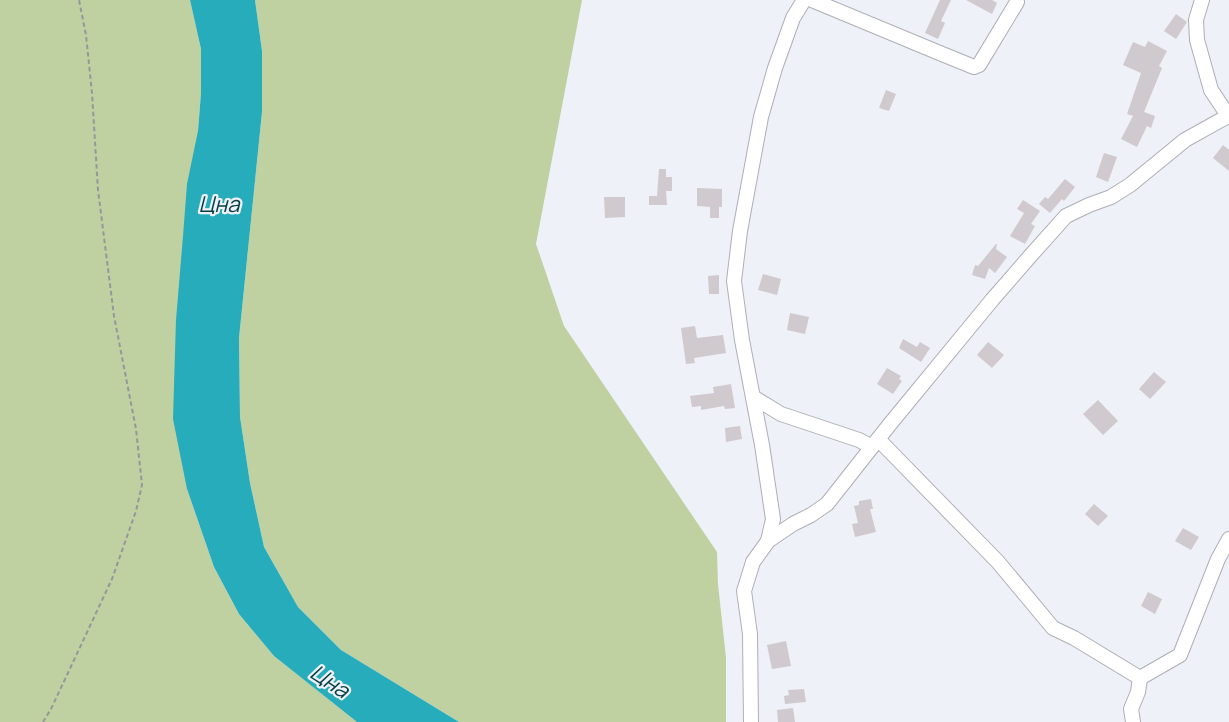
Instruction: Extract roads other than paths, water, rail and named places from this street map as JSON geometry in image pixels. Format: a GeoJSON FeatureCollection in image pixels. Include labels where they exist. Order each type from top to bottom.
{"type":"FeatureCollection","features":[{"type":"Feature","properties":{"kind":"street"},"geometry":{"type":"LineString","coordinates":[[768,541],[774,519],[742,340],[734,280],[740,231],[761,117],[793,18],[804,0]]}},
{"type":"Feature","properties":{"kind":"street"},"geometry":{"type":"LineString","coordinates":[[812,0],[974,67],[979,64],[1017,2]]}},
{"type":"Feature","properties":{"kind":"street"},"geometry":{"type":"LineString","coordinates":[[751,722],[750,634],[744,591],[753,562],[768,541],[827,504],[992,300],[1066,216],[1111,197],[1130,185],[1185,140],[1229,116],[1211,90],[1197,40],[1196,20],[1202,0]]}},
{"type":"Feature","properties":{"kind":"street"},"geometry":{"type":"LineString","coordinates":[[753,397],[781,414],[859,440],[875,443],[998,562],[1053,628],[1140,678]]}},
{"type":"Feature","properties":{"kind":"street"},"geometry":{"type":"LineString","coordinates":[[1140,678],[1180,655],[1218,559],[1229,539]]}},
{"type":"Feature","properties":{"kind":"street"},"geometry":{"type":"LineString","coordinates":[[1133,722],[1131,709],[1138,692],[1140,678]]}},
{"type":"Feature","properties":{"kind":"water","name":"Цна"},"geometry":{"type":"Polygon","coordinates":[[[190,0],[255,0],[262,51],[262,112],[239,338],[240,417],[250,483],[264,547],[298,607],[341,650],[459,722],[357,722],[274,656],[239,614],[214,567],[187,489],[173,419],[176,320],[187,184],[198,131],[201,93],[201,49],[190,0]]]}}]}
